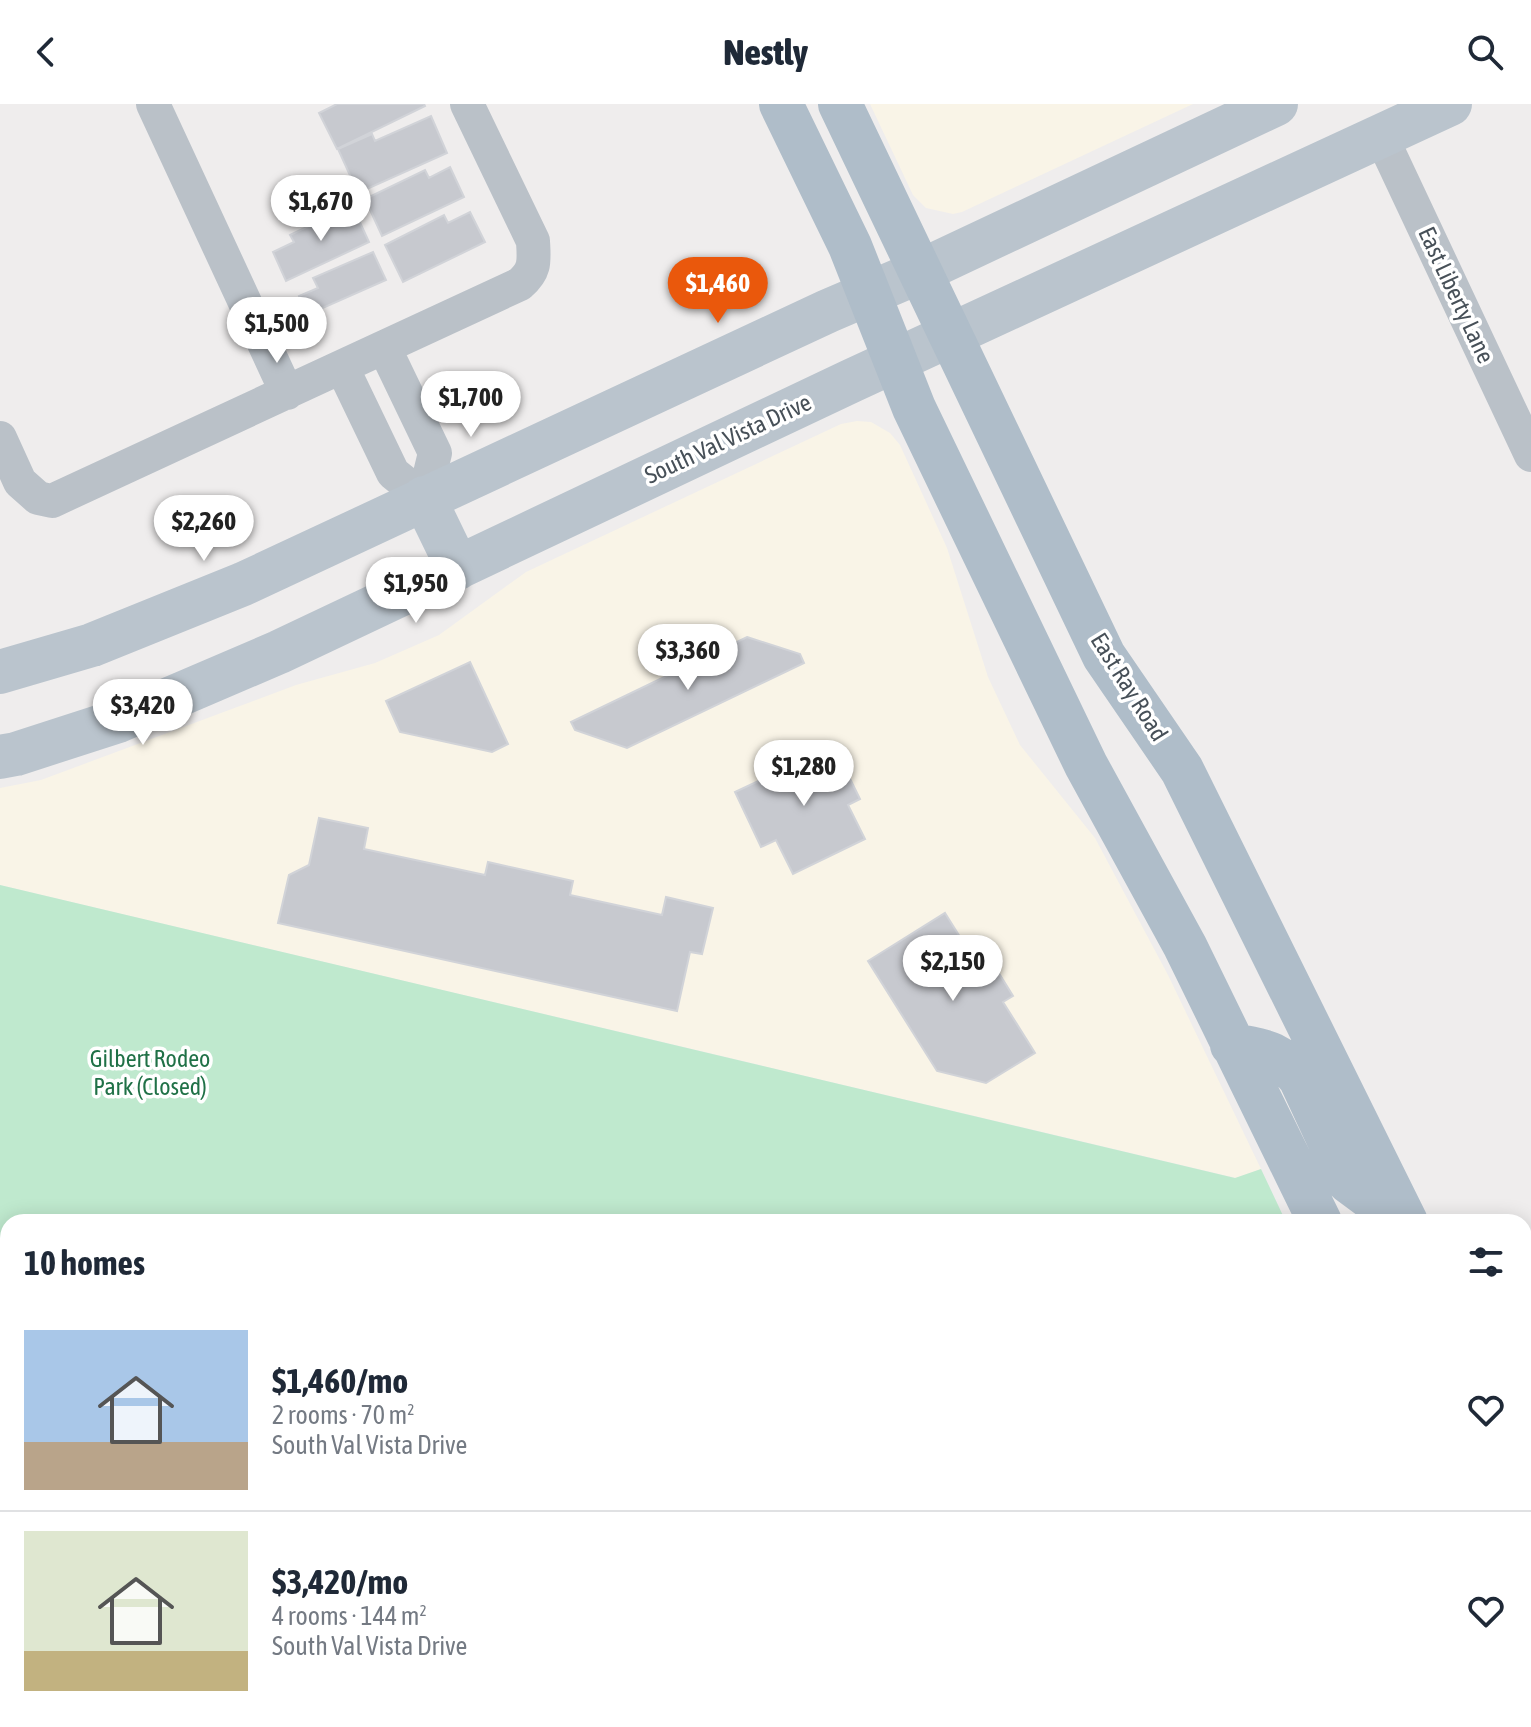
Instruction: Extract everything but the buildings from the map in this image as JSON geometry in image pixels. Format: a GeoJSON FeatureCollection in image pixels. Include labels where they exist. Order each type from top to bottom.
{"type":"FeatureCollection","features":[{"type":"Feature","properties":{"kind":"main road"},"geometry":{"type":"LineString","coordinates":[[781,104],[850,246],[914,408],[1079,751],[1185,946],[1316,1214]]}},
{"type":"Feature","properties":{"kind":"main road","name":"East Ray Road"},"geometry":{"type":"LineString","coordinates":[[840,104],[1104,656],[1182,770],[1401,1214]]}},
{"type":"Feature","properties":{"kind":"main road"},"geometry":{"type":"LineString","coordinates":[[0,672],[92,645],[243,584],[1276,104]]}},
{"type":"Feature","properties":{"kind":"main road","name":"South Val Vista Drive"},"geometry":{"type":"LineString","coordinates":[[0,757],[118,721],[279,652],[1446,105]]}},
{"type":"Feature","properties":{"kind":"main road"},"geometry":{"type":"LineString","coordinates":[[424,498],[458,568]]}},
{"type":"Feature","properties":{"kind":"main road"},"geometry":{"type":"LineString","coordinates":[[1232,1045],[1270,1052],[1290,1066],[1300,1078],[1348,1181],[1394,1214]]}},
{"type":"Feature","properties":{"kind":"street"},"geometry":{"type":"LineString","coordinates":[[153,104],[287,393]]}},
{"type":"Feature","properties":{"kind":"street"},"geometry":{"type":"LineString","coordinates":[[0,438],[20,482],[38,498],[52,501],[520,284],[530,275],[534,260],[533,241],[467,104]]}},
{"type":"Feature","properties":{"kind":"street","name":"East Liberty Lane"},"geometry":{"type":"LineString","coordinates":[[1381,136],[1531,455]]}},
{"type":"Feature","properties":{"kind":"street"},"geometry":{"type":"LineString","coordinates":[[342,367],[393,473],[424,498],[435,453],[384,347]]}},
{"type":"Feature","properties":{"kind":"shaded area"},"geometry":{"type":"Polygon","coordinates":[[[870,104],[1193,104],[953,214],[926,208],[913,195],[870,104]]]}},
{"type":"Feature","properties":{"kind":"shaded area"},"geometry":{"type":"Polygon","coordinates":[[[871,422],[890,433],[900,445],[947,548],[988,677],[1020,745],[1095,838],[1168,975],[1261,1169],[1236,1178],[0,885],[0,788],[41,780],[296,685],[375,663],[439,635],[526,572],[841,424],[871,422]]]}},
{"type":"Feature","properties":{"kind":"green space","name":"Gilbert Rodeo Park (Closed)"},"geometry":{"type":"Polygon","coordinates":[[[0,885],[1235,1178],[1261,1169],[1282,1214],[0,1214],[0,885]]]}}]}
